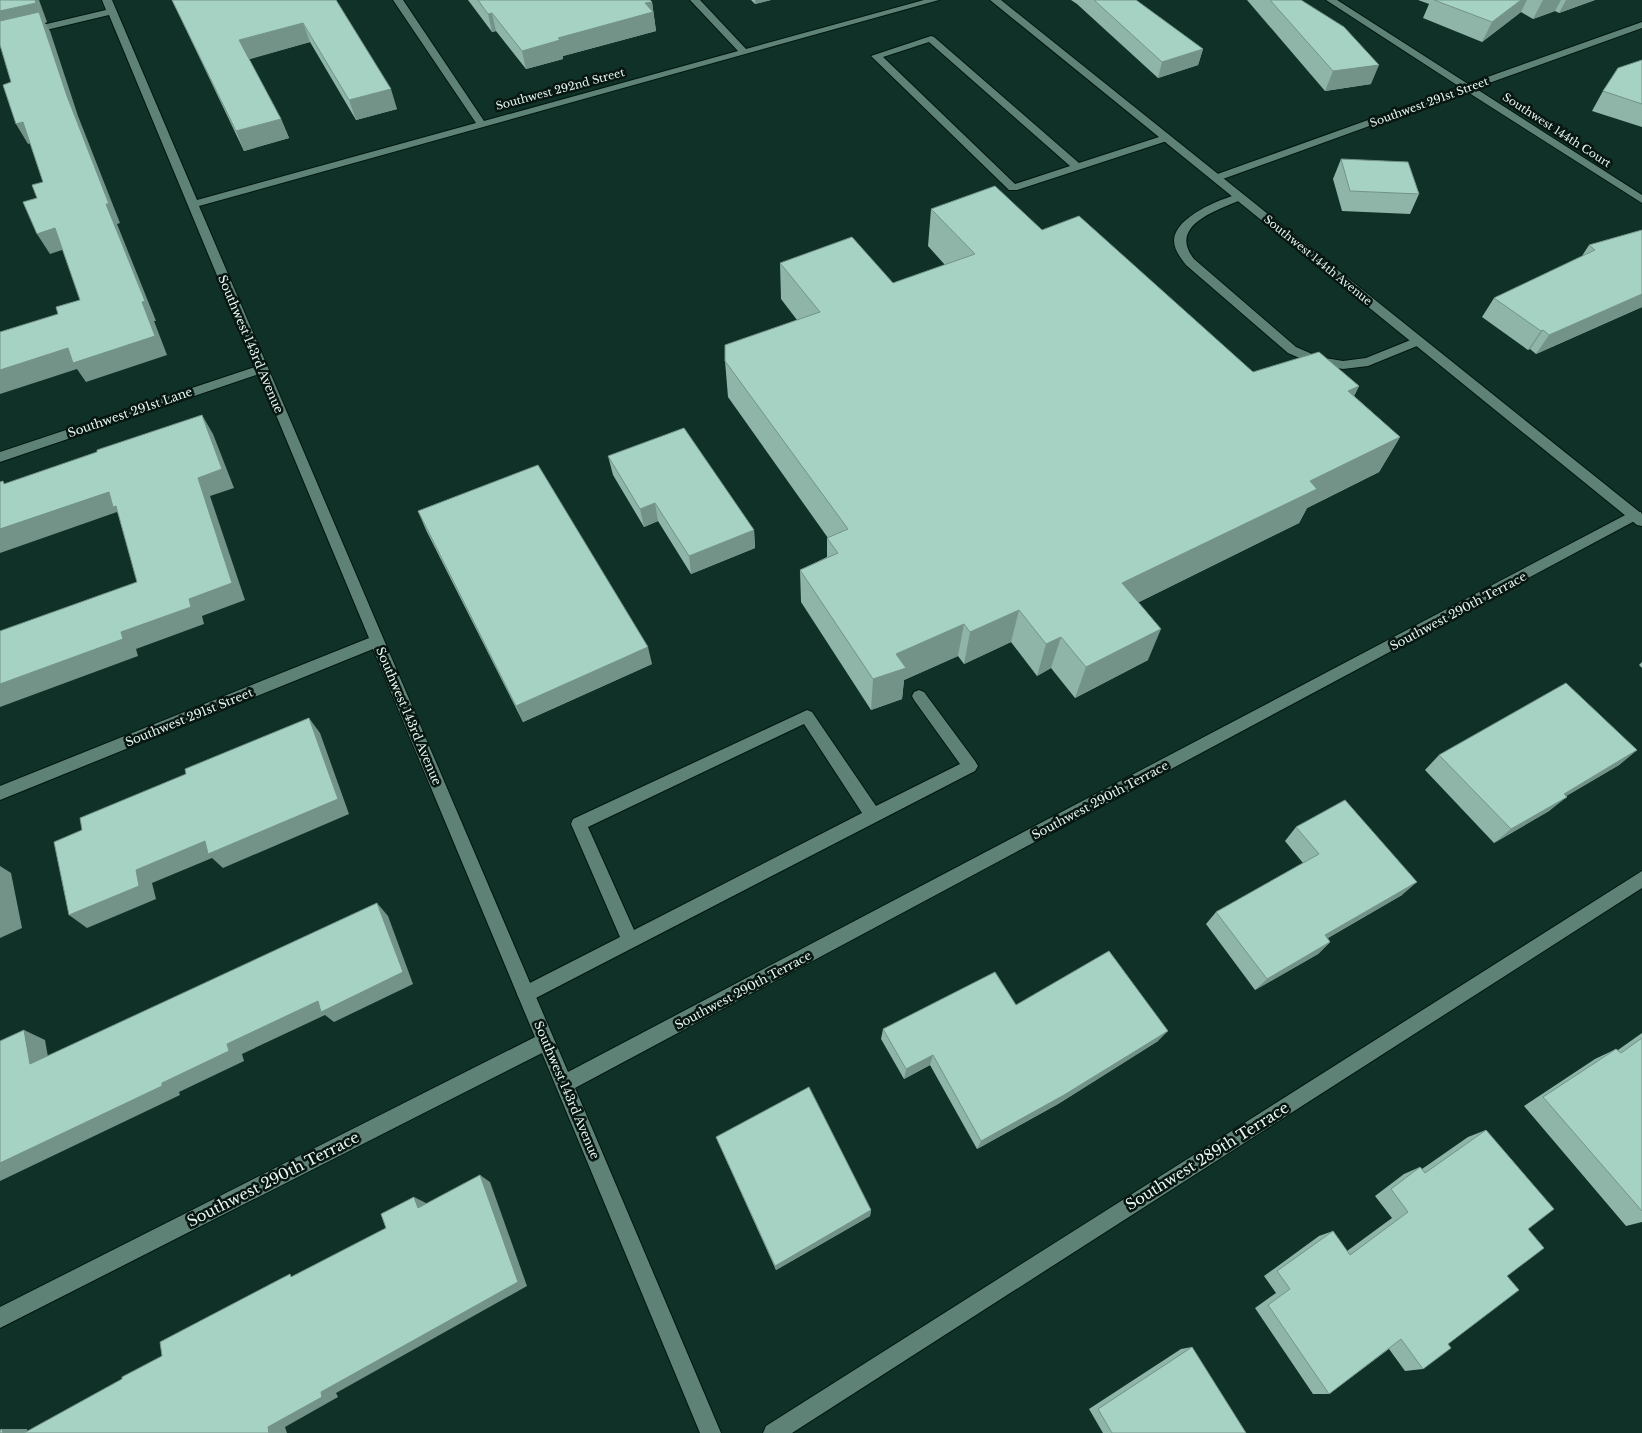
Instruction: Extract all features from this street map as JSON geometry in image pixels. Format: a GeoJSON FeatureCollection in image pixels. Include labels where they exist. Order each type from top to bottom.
{"type":"FeatureCollection","features":[{"type":"Feature","properties":{"kind":"street"},"geometry":{"type":"LineString","coordinates":[[398,0],[481,123]]}},
{"type":"Feature","properties":{"kind":"street"},"geometry":{"type":"LineString","coordinates":[[694,0],[744,52]]}},
{"type":"Feature","properties":{"kind":"street","name":"Southwest 292nd Street"},"geometry":{"type":"LineString","coordinates":[[193,204],[481,123],[934,0]]}},
{"type":"Feature","properties":{"kind":"street","name":"Southwest 144th Avenue"},"geometry":{"type":"LineString","coordinates":[[995,0],[1639,518]]}},
{"type":"Feature","properties":{"kind":"street","name":"Southwest 144th Court"},"geometry":{"type":"LineString","coordinates":[[1331,0],[1642,200]]}},
{"type":"Feature","properties":{"kind":"street"},"geometry":{"type":"LineString","coordinates":[[0,38],[109,5]]}},
{"type":"Feature","properties":{"kind":"street","name":"Southwest 143rd Avenue"},"geometry":{"type":"LineString","coordinates":[[109,5],[711,1433]]}},
{"type":"Feature","properties":{"kind":"street","name":"Southwest 291st Street"},"geometry":{"type":"LineString","coordinates":[[1216,178],[1642,25]]}},
{"type":"Feature","properties":{"kind":"street"},"geometry":{"type":"LineString","coordinates":[[1077,168],[932,40],[876,56],[1013,188],[1077,168],[1166,138]]}},
{"type":"Feature","properties":{"kind":"street"},"geometry":{"type":"LineString","coordinates":[[1239,197],[1194,218],[1181,232],[1180,248],[1190,262],[1292,350],[1317,361],[1343,364],[1368,362],[1418,341]]}},
{"type":"Feature","properties":{"kind":"street","name":"Southwest 291st Lane"},"geometry":{"type":"LineString","coordinates":[[0,457],[261,368]]}},
{"type":"Feature","properties":{"kind":"street","name":"Southwest 290th Terrace"},"geometry":{"type":"LineString","coordinates":[[564,1084],[1639,518]]}},
{"type":"Feature","properties":{"kind":"street","name":"Southwest 291st Street"},"geometry":{"type":"LineString","coordinates":[[0,793],[378,641]]}},
{"type":"Feature","properties":{"kind":"street"},"geometry":{"type":"LineString","coordinates":[[526,994],[970,766],[919,696]]}},
{"type":"Feature","properties":{"kind":"street"},"geometry":{"type":"LineString","coordinates":[[630,941],[579,824],[807,716],[873,815]]}},
{"type":"Feature","properties":{"kind":"street","name":"Southwest 289th Terrace"},"geometry":{"type":"LineString","coordinates":[[773,1433],[1642,879]]}},
{"type":"Feature","properties":{"kind":"street","name":"Southwest 290th Terrace"},"geometry":{"type":"LineString","coordinates":[[0,1318],[546,1041]]}},
{"type":"Feature","properties":{"kind":"building"},"geometry":{"type":"Polygon","coordinates":[[[0,0],[35,0],[36,3],[0,11],[0,0]]]}},
{"type":"Feature","properties":{"kind":"building"},"geometry":{"type":"Polygon","coordinates":[[[172,0],[336,0],[391,89],[349,100],[303,23],[239,40],[281,119],[236,131],[172,0]]]}},
{"type":"Feature","properties":{"kind":"building"},"geometry":{"type":"Polygon","coordinates":[[[478,0],[650,0],[652,2],[645,3],[653,12],[558,38],[560,40],[522,51],[492,13],[488,14],[478,0]]]}},
{"type":"Feature","properties":{"kind":"building"},"geometry":{"type":"Polygon","coordinates":[[[1094,0],[1136,0],[1203,49],[1162,62],[1094,0]]]}},
{"type":"Feature","properties":{"kind":"building"},"geometry":{"type":"Polygon","coordinates":[[[1270,0],[1301,0],[1344,27],[1379,65],[1333,71],[1270,0]]]}},
{"type":"Feature","properties":{"kind":"building"},"geometry":{"type":"Polygon","coordinates":[[[1434,0],[1521,0],[1492,22],[1434,0]]]}},
{"type":"Feature","properties":{"kind":"building"},"geometry":{"type":"Polygon","coordinates":[[[39,12],[67,96],[109,204],[106,204],[145,301],[142,302],[155,336],[73,363],[68,348],[0,370],[0,332],[58,314],[56,307],[80,300],[55,228],[37,234],[23,202],[37,198],[32,185],[43,182],[23,122],[16,124],[3,85],[11,82],[0,45],[0,21],[39,12]]]}},
{"type":"Feature","properties":{"kind":"building"},"geometry":{"type":"Polygon","coordinates":[[[1642,60],[1642,104],[1603,91],[1618,68],[1642,60]]]}},
{"type":"Feature","properties":{"kind":"building"},"geometry":{"type":"Polygon","coordinates":[[[1341,159],[1408,162],[1419,194],[1350,191],[1341,159]]]}},
{"type":"Feature","properties":{"kind":"building"},"geometry":{"type":"Polygon","coordinates":[[[995,186],[1042,230],[1079,216],[1253,372],[1319,352],[1359,386],[1348,391],[1400,437],[1310,481],[1317,489],[1122,583],[1161,629],[1086,667],[1061,637],[1046,644],[1019,610],[970,632],[964,624],[896,654],[906,668],[873,679],[800,570],[838,553],[827,538],[848,529],[725,361],[725,345],[820,312],[780,263],[852,237],[893,283],[975,254],[931,209],[995,186]]]}},
{"type":"Feature","properties":{"kind":"building"},"geometry":{"type":"Polygon","coordinates":[[[1642,230],[1642,294],[1549,335],[1494,298],[1595,250],[1589,245],[1642,230]]]}},
{"type":"Feature","properties":{"kind":"building"},"geometry":{"type":"Polygon","coordinates":[[[202,415],[222,469],[198,478],[232,583],[189,599],[191,607],[121,632],[123,639],[0,684],[0,631],[137,582],[116,506],[113,507],[109,492],[0,529],[0,482],[3,481],[4,484],[97,452],[97,450],[202,415]]]}},
{"type":"Feature","properties":{"kind":"building"},"geometry":{"type":"Polygon","coordinates":[[[684,428],[754,530],[689,556],[655,503],[640,509],[608,456],[684,428]]]}},
{"type":"Feature","properties":{"kind":"building"},"geometry":{"type":"Polygon","coordinates":[[[538,465],[648,647],[516,706],[418,511],[538,465]]]}},
{"type":"Feature","properties":{"kind":"building"},"geometry":{"type":"Polygon","coordinates":[[[1566,683],[1637,750],[1564,794],[1567,797],[1511,829],[1439,755],[1566,683]]]}},
{"type":"Feature","properties":{"kind":"building"},"geometry":{"type":"Polygon","coordinates":[[[309,718],[338,799],[208,854],[205,841],[136,870],[139,886],[69,915],[54,842],[82,830],[80,818],[186,774],[185,769],[309,718]]]}},
{"type":"Feature","properties":{"kind":"building"},"geometry":{"type":"Polygon","coordinates":[[[1345,800],[1417,882],[1325,935],[1330,942],[1267,979],[1216,912],[1319,854],[1296,827],[1345,800]]]}},
{"type":"Feature","properties":{"kind":"building"},"geometry":{"type":"Polygon","coordinates":[[[377,903],[403,972],[321,1012],[318,1001],[227,1044],[229,1051],[162,1083],[162,1086],[0,1163],[0,1041],[24,1030],[30,1064],[377,903]]]}},
{"type":"Feature","properties":{"kind":"building"},"geometry":{"type":"Polygon","coordinates":[[[1109,951],[1168,1031],[1064,1095],[981,1141],[933,1055],[906,1069],[883,1029],[995,972],[1016,1005],[1109,951]]]}},
{"type":"Feature","properties":{"kind":"building"},"geometry":{"type":"Polygon","coordinates":[[[1642,1038],[1642,1211],[1543,1097],[1616,1049],[1621,1053],[1642,1038]]]}},
{"type":"Feature","properties":{"kind":"building"},"geometry":{"type":"Polygon","coordinates":[[[809,1087],[871,1210],[775,1266],[716,1137],[809,1087]]]}},
{"type":"Feature","properties":{"kind":"building"},"geometry":{"type":"Polygon","coordinates":[[[1486,1130],[1554,1209],[1528,1229],[1544,1248],[1507,1276],[1519,1290],[1448,1344],[1451,1348],[1423,1369],[1401,1339],[1329,1394],[1268,1305],[1290,1289],[1277,1271],[1333,1231],[1350,1255],[1408,1212],[1391,1189],[1420,1167],[1425,1173],[1486,1130]]]}},
{"type":"Feature","properties":{"kind":"building"},"geometry":{"type":"Polygon","coordinates":[[[480,1175],[518,1282],[321,1392],[322,1397],[268,1427],[269,1433],[24,1433],[162,1356],[160,1342],[290,1274],[291,1277],[386,1228],[381,1214],[414,1197],[418,1208],[480,1175]]]}},
{"type":"Feature","properties":{"kind":"building"},"geometry":{"type":"Polygon","coordinates":[[[1192,1347],[1246,1433],[1112,1433],[1098,1409],[1192,1347]]]}}]}
